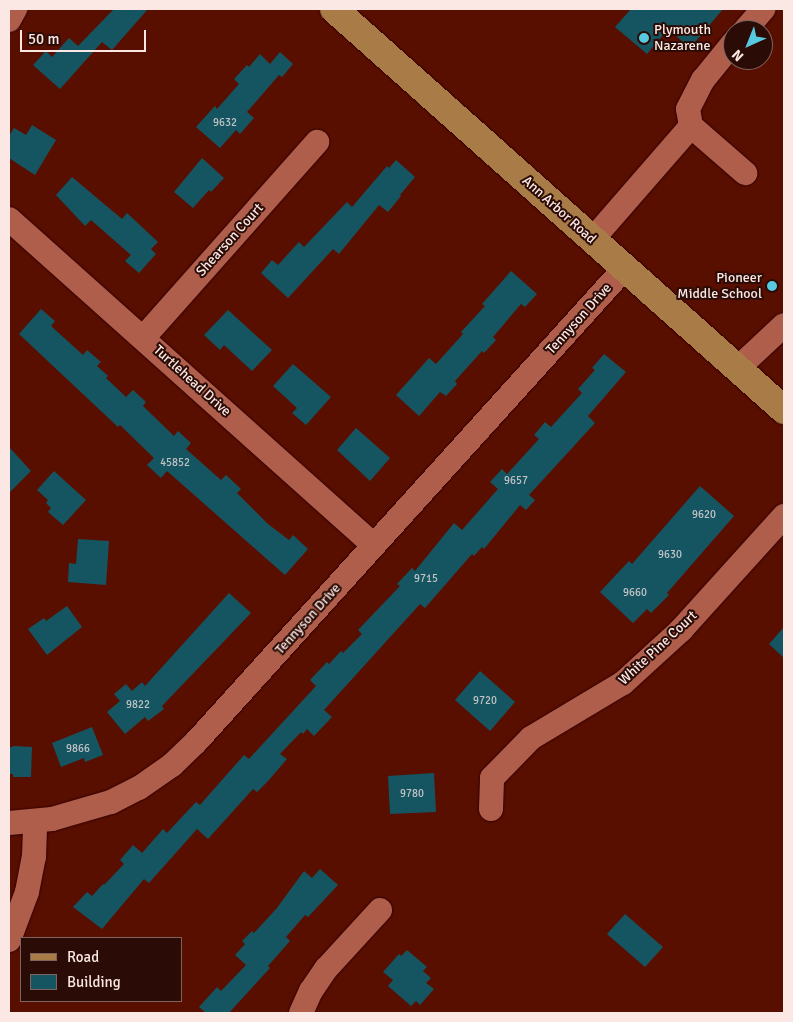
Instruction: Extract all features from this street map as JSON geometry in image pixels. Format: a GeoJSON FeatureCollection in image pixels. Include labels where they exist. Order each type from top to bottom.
{"type":"FeatureCollection","features":[{"type":"Feature","properties":{"kind":"main road","name":"Ann Arbor Road"},"geometry":{"type":"LineString","coordinates":[[334,9],[784,410]]}},
{"type":"Feature","properties":{"kind":"street"},"geometry":{"type":"LineString","coordinates":[[9,20],[15,9]]}},
{"type":"Feature","properties":{"kind":"street"},"geometry":{"type":"LineString","coordinates":[[753,20],[763,9]]}},
{"type":"Feature","properties":{"kind":"street"},"geometry":{"type":"LineString","coordinates":[[723,56],[703,80],[688,109],[691,126],[745,173]]}},
{"type":"Feature","properties":{"kind":"street"},"geometry":{"type":"LineString","coordinates":[[592,240],[691,126]]}},
{"type":"Feature","properties":{"kind":"street","name":"Shearson Court"},"geometry":{"type":"LineString","coordinates":[[144,337],[317,142]]}},
{"type":"Feature","properties":{"kind":"street","name":"Turtlehead Drive"},"geometry":{"type":"LineString","coordinates":[[9,219],[144,337],[374,545]]}},
{"type":"Feature","properties":{"kind":"street","name":"Tennyson Drive"},"geometry":{"type":"LineString","coordinates":[[9,823],[35,822],[111,802],[139,788],[172,765],[196,742],[624,269]]}},
{"type":"Feature","properties":{"kind":"street"},"geometry":{"type":"LineString","coordinates":[[737,369],[784,325]]}},
{"type":"Feature","properties":{"kind":"street","name":"White Pine Court"},"geometry":{"type":"LineString","coordinates":[[490,809],[492,778],[531,738],[623,683],[681,630],[784,516]]}},
{"type":"Feature","properties":{"kind":"street"},"geometry":{"type":"LineString","coordinates":[[9,940],[27,892],[34,857],[35,822]]}},
{"type":"Feature","properties":{"kind":"street"},"geometry":{"type":"LineString","coordinates":[[302,1013],[311,991],[326,969],[380,910]]}},
{"type":"Feature","properties":{"kind":"building"},"geometry":{"type":"Polygon","coordinates":[[[114,9],[148,9],[112,50],[102,42],[60,89],[33,65],[46,51],[52,57],[69,38],[78,46],[114,9]]]}},
{"type":"Feature","properties":{"kind":"building","name":"Plymouth Nazarene"},"geometry":{"type":"Polygon","coordinates":[[[631,9],[723,9],[690,48],[668,29],[647,54],[615,27],[631,9]]]}},
{"type":"Feature","properties":{"kind":"building"},"geometry":{"type":"Polygon","coordinates":[[[280,52],[293,64],[282,77],[279,75],[247,112],[254,118],[240,134],[236,130],[220,148],[196,127],[215,106],[217,109],[239,84],[234,79],[247,65],[249,67],[260,54],[270,64],[280,52]]]}},
{"type":"Feature","properties":{"kind":"building"},"geometry":{"type":"Polygon","coordinates":[[[32,125],[56,140],[35,175],[9,158],[9,136],[14,128],[26,135],[32,125]]]}},
{"type":"Feature","properties":{"kind":"building"},"geometry":{"type":"Polygon","coordinates":[[[202,158],[224,178],[211,192],[209,190],[193,208],[174,192],[202,158]]]}},
{"type":"Feature","properties":{"kind":"building"},"geometry":{"type":"Polygon","coordinates":[[[396,160],[415,177],[401,196],[388,212],[379,205],[339,254],[333,249],[288,298],[261,273],[272,260],[278,265],[299,242],[304,247],[347,202],[352,207],[387,166],[389,168],[396,160]]]}},
{"type":"Feature","properties":{"kind":"building"},"geometry":{"type":"Polygon","coordinates":[[[72,177],[122,219],[127,213],[158,242],[151,249],[156,254],[139,273],[125,261],[131,255],[91,220],[85,226],[56,195],[72,177]]]}},
{"type":"Feature","properties":{"kind":"building"},"geometry":{"type":"Polygon","coordinates":[[[511,271],[537,294],[525,307],[521,304],[493,337],[496,340],[484,353],[482,351],[455,381],[457,384],[446,396],[440,392],[419,416],[396,395],[429,358],[436,364],[463,334],[461,332],[485,306],[482,304],[511,271]]]}},
{"type":"Feature","properties":{"kind":"building"},"geometry":{"type":"Polygon","coordinates":[[[41,309],[55,321],[51,326],[83,355],[87,350],[101,362],[97,366],[108,376],[106,378],[126,397],[133,390],[146,402],[143,406],[174,436],[178,431],[191,443],[186,449],[221,480],[226,475],[241,489],[237,493],[268,524],[289,540],[293,535],[308,549],[285,575],[167,471],[161,478],[147,465],[154,458],[120,425],[118,427],[19,334],[41,309]]]}},
{"type":"Feature","properties":{"kind":"building"},"geometry":{"type":"Polygon","coordinates":[[[228,310],[272,350],[252,371],[224,345],[220,350],[204,335],[228,310]]]}},
{"type":"Feature","properties":{"kind":"building"},"geometry":{"type":"Polygon","coordinates":[[[604,354],[626,372],[588,416],[595,423],[529,495],[535,500],[526,510],[520,505],[484,549],[482,547],[474,556],[472,554],[425,608],[420,604],[324,710],[332,717],[314,736],[307,729],[303,734],[301,732],[280,754],[287,759],[257,792],[253,789],[208,839],[197,829],[149,883],[144,879],[102,929],[73,907],[87,892],[92,896],[104,885],[124,864],[120,860],[133,845],[142,853],[163,829],[167,833],[196,802],[200,805],[244,755],[249,759],[316,686],[310,680],[327,662],[329,664],[341,651],[343,653],[362,634],[358,630],[400,586],[397,584],[412,568],[415,571],[454,523],[462,530],[498,489],[490,482],[502,469],[507,474],[539,439],[534,435],[545,422],[551,427],[582,393],[578,389],[595,370],[592,368],[604,354]]]}},
{"type":"Feature","properties":{"kind":"building"},"geometry":{"type":"Polygon","coordinates":[[[293,364],[331,397],[306,425],[292,413],[297,408],[273,386],[293,364]]]}},
{"type":"Feature","properties":{"kind":"building"},"geometry":{"type":"Polygon","coordinates":[[[356,428],[390,458],[370,481],[337,450],[356,428]]]}},
{"type":"Feature","properties":{"kind":"building"},"geometry":{"type":"Polygon","coordinates":[[[9,447],[31,471],[9,493],[9,447]]]}},
{"type":"Feature","properties":{"kind":"building"},"geometry":{"type":"Polygon","coordinates":[[[54,471],[86,500],[63,525],[48,512],[51,508],[46,503],[48,500],[37,490],[54,471]]]}},
{"type":"Feature","properties":{"kind":"building"},"geometry":{"type":"Polygon","coordinates":[[[700,486],[734,516],[667,593],[669,595],[651,613],[647,609],[633,623],[600,592],[629,561],[632,564],[700,486]]]}},
{"type":"Feature","properties":{"kind":"building"},"geometry":{"type":"Polygon","coordinates":[[[78,539],[109,541],[106,585],[68,582],[69,563],[76,564],[78,539]]]}},
{"type":"Feature","properties":{"kind":"building"},"geometry":{"type":"Polygon","coordinates":[[[229,593],[251,613],[162,706],[164,709],[148,721],[145,717],[125,734],[107,712],[120,701],[114,694],[126,684],[132,691],[142,682],[145,686],[229,593]]]}},
{"type":"Feature","properties":{"kind":"building"},"geometry":{"type":"Polygon","coordinates":[[[67,606],[82,627],[47,655],[28,629],[44,618],[46,621],[67,606]]]}},
{"type":"Feature","properties":{"kind":"building"},"geometry":{"type":"Polygon","coordinates":[[[784,627],[784,658],[769,644],[784,627]]]}},
{"type":"Feature","properties":{"kind":"building"},"geometry":{"type":"Polygon","coordinates":[[[480,671],[515,702],[490,731],[455,700],[480,671]]]}},
{"type":"Feature","properties":{"kind":"building"},"geometry":{"type":"Polygon","coordinates":[[[92,727],[103,755],[85,762],[84,758],[61,767],[52,743],[92,727]]]}},
{"type":"Feature","properties":{"kind":"building"},"geometry":{"type":"Polygon","coordinates":[[[14,746],[32,747],[31,777],[13,777],[13,774],[9,774],[9,748],[14,746]]]}},
{"type":"Feature","properties":{"kind":"building"},"geometry":{"type":"Polygon","coordinates":[[[434,773],[436,812],[390,814],[388,776],[434,773]]]}},
{"type":"Feature","properties":{"kind":"building"},"geometry":{"type":"Polygon","coordinates":[[[320,869],[338,885],[308,917],[305,915],[286,937],[290,941],[268,966],[270,968],[229,1013],[206,1013],[199,1007],[217,987],[221,991],[246,965],[235,955],[245,944],[242,941],[252,931],[254,933],[277,908],[304,871],[312,878],[320,869]]]}},
{"type":"Feature","properties":{"kind":"building"},"geometry":{"type":"Polygon","coordinates":[[[625,914],[663,947],[645,967],[607,934],[625,914]]]}},
{"type":"Feature","properties":{"kind":"building"},"geometry":{"type":"Polygon","coordinates":[[[407,950],[427,967],[423,971],[431,978],[426,983],[434,989],[420,1005],[416,1001],[411,1006],[388,986],[393,980],[383,972],[399,954],[401,956],[407,950]]]}},
{"type":"Feature","properties":{"kind":"place","name":"Plymouth Nazarene"},"geometry":{"type":"Point","coordinates":[644,38]}},
{"type":"Feature","properties":{"kind":"place","name":"Pioneer Middle School"},"geometry":{"type":"Point","coordinates":[772,286]}}]}
